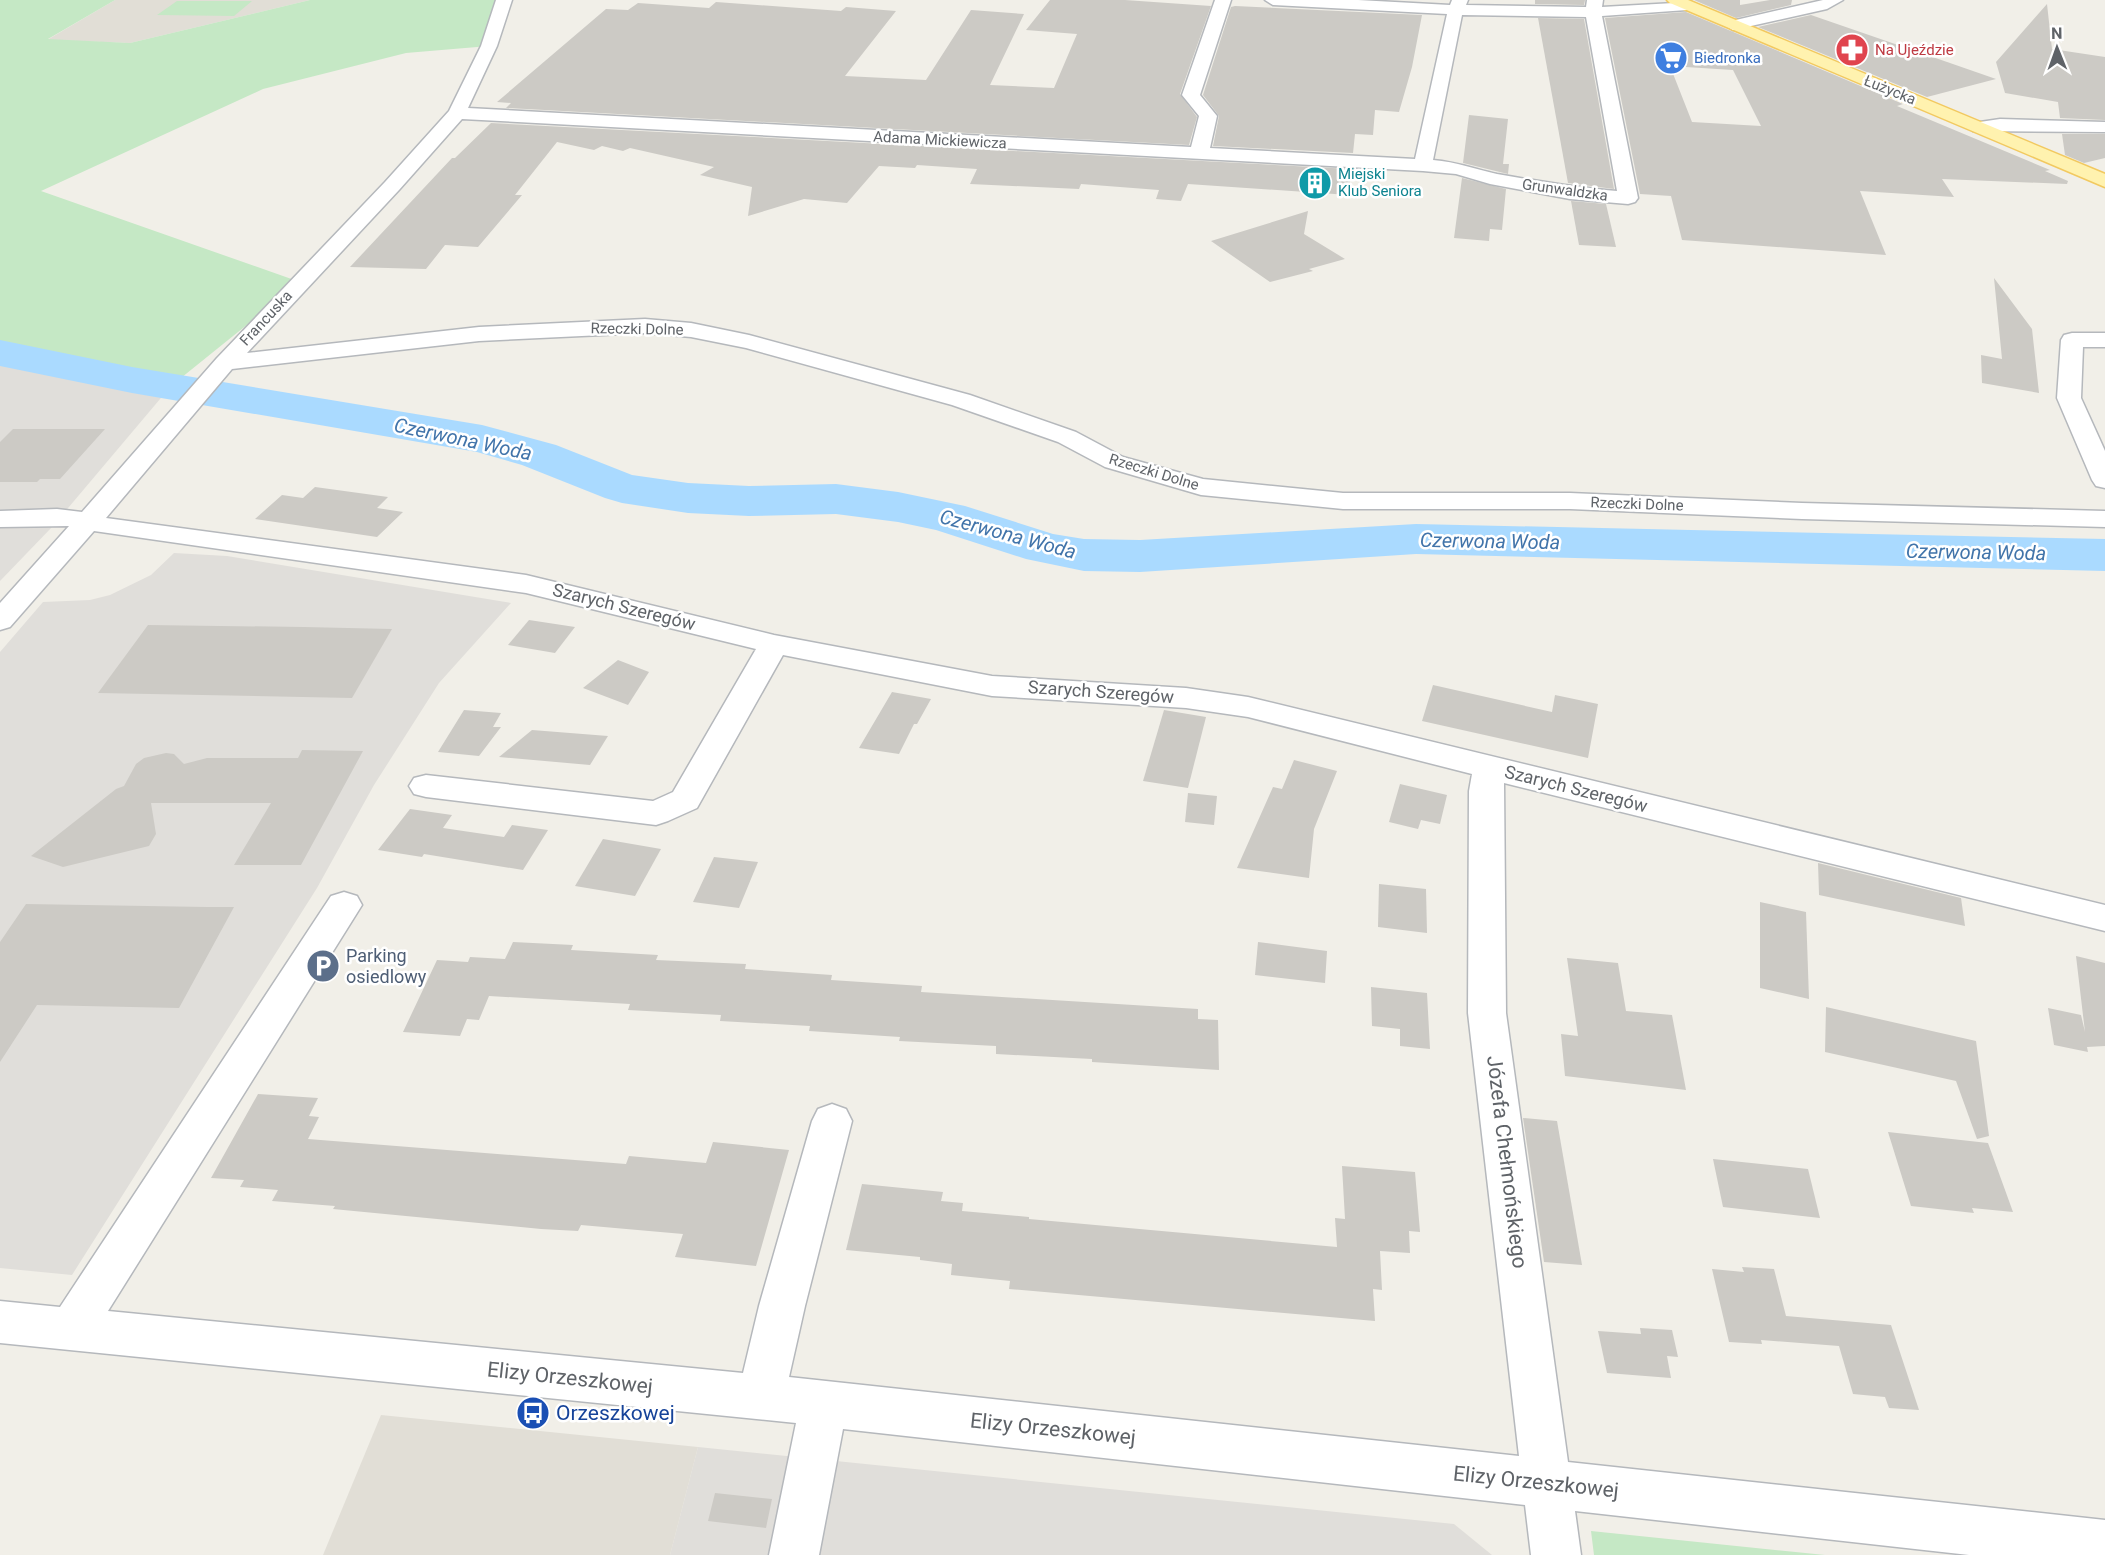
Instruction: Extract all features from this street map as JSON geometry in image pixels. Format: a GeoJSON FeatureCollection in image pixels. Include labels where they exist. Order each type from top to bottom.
{"type":"FeatureCollection","features":[{"type":"Feature","properties":{"kind":"main road","name":"Łużycka"},"geometry":{"type":"LineString","coordinates":[[1681,2],[1733,26],[2105,181]]}},
{"type":"Feature","properties":{"kind":"street","name":"Francuska"},"geometry":{"type":"LineString","coordinates":[[0,621],[219,370],[392,186],[457,113],[489,46],[504,0]]}},
{"type":"Feature","properties":{"kind":"street"},"geometry":{"type":"LineString","coordinates":[[1199,154],[1208,116],[1191,95],[1223,0]]}},
{"type":"Feature","properties":{"kind":"street"},"geometry":{"type":"LineString","coordinates":[[1273,0],[1594,6],[1641,10],[1681,2]]}},
{"type":"Feature","properties":{"kind":"street"},"geometry":{"type":"LineString","coordinates":[[1733,26],[1822,6],[1835,0]]}},
{"type":"Feature","properties":{"kind":"street"},"geometry":{"type":"LineString","coordinates":[[1423,165],[1453,19],[1459,5]]}},
{"type":"Feature","properties":{"kind":"street","name":"Grunwaldzka"},"geometry":{"type":"LineString","coordinates":[[1423,165],[1458,168],[1490,178],[1570,193],[1628,198],[1594,6]]}},
{"type":"Feature","properties":{"kind":"street","name":"Adama Mickiewicza"},"geometry":{"type":"LineString","coordinates":[[457,113],[1423,165]]}},
{"type":"Feature","properties":{"kind":"street"},"geometry":{"type":"LineString","coordinates":[[1979,127],[2000,124],[2105,127]]}},
{"type":"Feature","properties":{"kind":"street","name":"Rzeczki Dolne"},"geometry":{"type":"LineString","coordinates":[[219,370],[479,334],[645,326],[691,330],[749,342],[961,400],[1067,437],[1114,462],[1201,487],[1343,501],[1570,501],[1802,511],[2105,519]]}},
{"type":"Feature","properties":{"kind":"street"},"geometry":{"type":"LineString","coordinates":[[2105,340],[2072,340],[2069,398],[2105,480]]}},
{"type":"Feature","properties":{"kind":"street","name":"Szarych Szeregów"},"geometry":{"type":"LineString","coordinates":[[0,519],[57,517],[87,520],[101,525],[526,584],[774,644],[992,686],[1186,698],[1248,707],[2105,918]]}},
{"type":"Feature","properties":{"kind":"street"},"geometry":{"type":"LineString","coordinates":[[426,786],[656,813],[685,800],[774,644]]}},
{"type":"Feature","properties":{"kind":"street","name":"Józefa Chełmońskiego"},"geometry":{"type":"LineString","coordinates":[[1490,768],[1486,790],[1487,1013],[1534,1376],[1545,1483],[1556,1555]]}},
{"type":"Feature","properties":{"kind":"street"},"geometry":{"type":"LineString","coordinates":[[71,1329],[344,905]]}},
{"type":"Feature","properties":{"kind":"street"},"geometry":{"type":"LineString","coordinates":[[761,1397],[782,1306],[832,1121]]}},
{"type":"Feature","properties":{"kind":"street","name":"Elizy Orzeszkowej"},"geometry":{"type":"LineString","coordinates":[[0,1322],[824,1403],[2105,1545]]}},
{"type":"Feature","properties":{"kind":"street"},"geometry":{"type":"LineString","coordinates":[[794,1555],[824,1403]]}},
{"type":"Feature","properties":{"kind":"shaded area"},"geometry":{"type":"Polygon","coordinates":[[[115,0],[310,0],[130,43],[47,40],[115,0]]]}},
{"type":"Feature","properties":{"kind":"shaded area"},"geometry":{"type":"Polygon","coordinates":[[[0,353],[171,386],[52,527],[0,581],[0,353]]]}},
{"type":"Feature","properties":{"kind":"shaded area"},"geometry":{"type":"Polygon","coordinates":[[[174,553],[227,556],[511,603],[439,683],[374,785],[317,888],[72,1275],[0,1268],[0,652],[43,602],[90,600],[110,595],[151,575],[174,553]]]}},
{"type":"Feature","properties":{"kind":"shaded area"},"geometry":{"type":"Polygon","coordinates":[[[381,1415],[698,1447],[670,1555],[323,1555],[381,1415]]]}},
{"type":"Feature","properties":{"kind":"shaded area"},"geometry":{"type":"Polygon","coordinates":[[[698,1447],[1454,1524],[1492,1555],[670,1555],[698,1447]]]}},
{"type":"Feature","properties":{"kind":"green space"},"geometry":{"type":"Polygon","coordinates":[[[0,0],[115,0],[48,39],[130,43],[310,0],[498,0],[489,46],[406,53],[263,89],[41,191],[300,282],[171,386],[0,354],[0,0]]]}},
{"type":"Feature","properties":{"kind":"green space"},"geometry":{"type":"Polygon","coordinates":[[[177,1],[252,1],[234,16],[157,15],[177,1]]]}},
{"type":"Feature","properties":{"kind":"green space"},"geometry":{"type":"Polygon","coordinates":[[[1591,1531],[1825,1555],[1594,1555],[1591,1531]]]}},
{"type":"Feature","properties":{"kind":"building"},"geometry":{"type":"Polygon","coordinates":[[[1050,0],[1125,0],[1211,6],[1180,94],[1197,117],[1189,145],[506,108],[511,103],[497,102],[606,9],[628,10],[638,3],[709,8],[716,2],[841,11],[846,7],[896,11],[845,76],[926,80],[971,10],[1024,14],[990,85],[1054,88],[1077,34],[1026,30],[1050,0]]]}},
{"type":"Feature","properties":{"kind":"building"},"geometry":{"type":"Polygon","coordinates":[[[1535,0],[1585,0],[1584,5],[1535,4],[1535,0]]]}},
{"type":"Feature","properties":{"kind":"building"},"geometry":{"type":"Polygon","coordinates":[[[1694,0],[1740,0],[1740,5],[1770,0],[1792,0],[1791,5],[1736,18],[1694,0]]]}},
{"type":"Feature","properties":{"kind":"building"},"geometry":{"type":"Polygon","coordinates":[[[2047,4],[2052,49],[2105,57],[2105,120],[2060,118],[2058,102],[2005,93],[1996,62],[2047,4]]]}},
{"type":"Feature","properties":{"kind":"building"},"geometry":{"type":"Polygon","coordinates":[[[1231,7],[1422,15],[1412,67],[1399,112],[1375,110],[1373,135],[1355,134],[1353,153],[1213,146],[1219,116],[1203,95],[1231,7]]]}},
{"type":"Feature","properties":{"kind":"building"},"geometry":{"type":"Polygon","coordinates":[[[1686,12],[1903,104],[1897,106],[2050,170],[2045,171],[2068,181],[2067,184],[1942,179],[1954,197],[1860,191],[1886,255],[1682,240],[1671,196],[1640,194],[1605,18],[1686,12]],[[1670,66],[1692,122],[1761,126],[1733,70],[1670,66]]]}},
{"type":"Feature","properties":{"kind":"building"},"geometry":{"type":"Polygon","coordinates":[[[1811,15],[1996,79],[1927,97],[1758,27],[1811,15]]]}},
{"type":"Feature","properties":{"kind":"building"},"geometry":{"type":"Polygon","coordinates":[[[1538,18],[1584,19],[1614,189],[1568,183],[1538,18]]]}},
{"type":"Feature","properties":{"kind":"building"},"geometry":{"type":"Polygon","coordinates":[[[1469,115],[1508,119],[1503,164],[1509,164],[1508,174],[1463,163],[1469,115]]]}},
{"type":"Feature","properties":{"kind":"building"},"geometry":{"type":"Polygon","coordinates":[[[491,123],[1351,169],[1349,195],[1188,184],[1181,201],[1156,199],[1159,190],[1081,184],[1079,189],[970,184],[977,169],[917,165],[915,168],[879,166],[847,203],[804,199],[748,216],[752,187],[700,175],[714,167],[630,148],[623,151],[602,146],[594,150],[557,142],[515,195],[522,195],[478,247],[445,245],[426,269],[350,267],[452,158],[455,158],[491,123]]]}},
{"type":"Feature","properties":{"kind":"building"},"geometry":{"type":"Polygon","coordinates":[[[2062,134],[2105,134],[2105,158],[2084,163],[2065,155],[2062,134]]]}},
{"type":"Feature","properties":{"kind":"building"},"geometry":{"type":"Polygon","coordinates":[[[1462,178],[1506,189],[1502,230],[1490,229],[1489,241],[1454,238],[1462,178]]]}},
{"type":"Feature","properties":{"kind":"building"},"geometry":{"type":"Polygon","coordinates":[[[1571,201],[1606,204],[1616,247],[1579,245],[1571,201]]]}},
{"type":"Feature","properties":{"kind":"building"},"geometry":{"type":"Polygon","coordinates":[[[1308,211],[1304,234],[1345,259],[1309,269],[1313,271],[1270,282],[1211,241],[1308,211]]]}},
{"type":"Feature","properties":{"kind":"building"},"geometry":{"type":"Polygon","coordinates":[[[1994,278],[2032,329],[2039,393],[1982,383],[1981,355],[2002,359],[1994,278]]]}},
{"type":"Feature","properties":{"kind":"building"},"geometry":{"type":"Polygon","coordinates":[[[13,429],[105,429],[60,479],[40,479],[37,482],[0,482],[0,442],[13,429]]]}},
{"type":"Feature","properties":{"kind":"building"},"geometry":{"type":"Polygon","coordinates":[[[315,487],[388,497],[377,508],[403,512],[377,537],[255,519],[282,495],[303,498],[315,487]]]}},
{"type":"Feature","properties":{"kind":"building"},"geometry":{"type":"Polygon","coordinates":[[[529,620],[575,627],[555,653],[508,645],[529,620]]]}},
{"type":"Feature","properties":{"kind":"building"},"geometry":{"type":"Polygon","coordinates":[[[148,625],[392,629],[352,698],[98,693],[148,625]]]}},
{"type":"Feature","properties":{"kind":"building"},"geometry":{"type":"Polygon","coordinates":[[[618,660],[649,672],[628,705],[583,688],[618,660]]]}},
{"type":"Feature","properties":{"kind":"building"},"geometry":{"type":"Polygon","coordinates":[[[1433,685],[1552,712],[1555,695],[1598,704],[1588,758],[1422,721],[1433,685]]]}},
{"type":"Feature","properties":{"kind":"building"},"geometry":{"type":"Polygon","coordinates":[[[892,692],[931,699],[917,724],[914,724],[899,754],[859,748],[892,692]]]}},
{"type":"Feature","properties":{"kind":"building"},"geometry":{"type":"Polygon","coordinates":[[[464,710],[501,713],[493,727],[501,727],[479,756],[438,752],[464,710]]]}},
{"type":"Feature","properties":{"kind":"building"},"geometry":{"type":"Polygon","coordinates":[[[1164,710],[1206,717],[1188,788],[1143,781],[1164,710]]]}},
{"type":"Feature","properties":{"kind":"building"},"geometry":{"type":"Polygon","coordinates":[[[532,730],[608,736],[590,765],[499,757],[532,730]]]}},
{"type":"Feature","properties":{"kind":"building"},"geometry":{"type":"Polygon","coordinates":[[[302,750],[363,751],[301,865],[234,865],[271,803],[151,803],[156,834],[149,846],[63,867],[31,856],[116,789],[124,786],[136,764],[144,758],[166,753],[174,754],[184,764],[207,758],[298,758],[302,750]]]}},
{"type":"Feature","properties":{"kind":"building"},"geometry":{"type":"Polygon","coordinates":[[[1294,760],[1337,771],[1314,829],[1309,878],[1237,868],[1273,787],[1282,789],[1294,760]]]}},
{"type":"Feature","properties":{"kind":"building"},"geometry":{"type":"Polygon","coordinates":[[[1400,784],[1447,795],[1440,824],[1421,820],[1418,829],[1389,822],[1400,784]]]}},
{"type":"Feature","properties":{"kind":"building"},"geometry":{"type":"Polygon","coordinates":[[[1188,793],[1217,796],[1214,825],[1185,822],[1188,793]]]}},
{"type":"Feature","properties":{"kind":"building"},"geometry":{"type":"Polygon","coordinates":[[[410,809],[452,815],[443,828],[504,837],[512,825],[548,830],[523,870],[424,854],[422,857],[378,850],[410,809]]]}},
{"type":"Feature","properties":{"kind":"building"},"geometry":{"type":"Polygon","coordinates":[[[603,839],[661,849],[635,896],[575,886],[603,839]]]}},
{"type":"Feature","properties":{"kind":"building"},"geometry":{"type":"Polygon","coordinates":[[[714,857],[758,862],[739,908],[693,902],[714,857]]]}},
{"type":"Feature","properties":{"kind":"building"},"geometry":{"type":"Polygon","coordinates":[[[1818,863],[1961,898],[1965,926],[1819,895],[1818,863]]]}},
{"type":"Feature","properties":{"kind":"building"},"geometry":{"type":"Polygon","coordinates":[[[1379,884],[1426,889],[1427,933],[1378,927],[1379,884]]]}},
{"type":"Feature","properties":{"kind":"building"},"geometry":{"type":"Polygon","coordinates":[[[1760,902],[1806,912],[1809,999],[1760,988],[1760,902]]]}},
{"type":"Feature","properties":{"kind":"building"},"geometry":{"type":"Polygon","coordinates":[[[26,904],[234,907],[179,1008],[37,1005],[0,1062],[0,942],[26,904]]]}},
{"type":"Feature","properties":{"kind":"building"},"geometry":{"type":"Polygon","coordinates":[[[513,942],[573,945],[571,950],[658,955],[656,960],[746,964],[745,969],[832,975],[831,980],[922,986],[921,992],[1198,1009],[1198,1019],[1218,1020],[1219,1070],[1092,1062],[1092,1059],[996,1054],[996,1046],[899,1041],[900,1037],[809,1031],[810,1026],[720,1021],[721,1015],[628,1010],[630,1004],[489,996],[479,1020],[467,1019],[460,1036],[403,1032],[437,960],[468,962],[470,957],[505,959],[513,942]]]}},
{"type":"Feature","properties":{"kind":"building"},"geometry":{"type":"Polygon","coordinates":[[[1258,942],[1327,951],[1325,983],[1255,975],[1258,942]]]}},
{"type":"Feature","properties":{"kind":"building"},"geometry":{"type":"Polygon","coordinates":[[[2076,956],[2105,963],[2105,1046],[2087,1047],[2088,1052],[2054,1045],[2048,1008],[2081,1015],[2085,1032],[2076,956]]]}},
{"type":"Feature","properties":{"kind":"building"},"geometry":{"type":"Polygon","coordinates":[[[1567,958],[1618,963],[1626,1011],[1672,1015],[1686,1090],[1565,1076],[1561,1034],[1578,1036],[1567,958]]]}},
{"type":"Feature","properties":{"kind":"building"},"geometry":{"type":"Polygon","coordinates":[[[1371,987],[1427,993],[1430,1049],[1400,1046],[1400,1029],[1372,1026],[1371,987]]]}},
{"type":"Feature","properties":{"kind":"building"},"geometry":{"type":"Polygon","coordinates":[[[1826,1007],[1976,1041],[1989,1136],[1977,1139],[1956,1081],[1825,1052],[1826,1007]]]}},
{"type":"Feature","properties":{"kind":"building"},"geometry":{"type":"Polygon","coordinates":[[[258,1094],[318,1098],[309,1116],[319,1117],[308,1139],[626,1164],[629,1156],[706,1163],[713,1142],[789,1150],[756,1266],[675,1257],[683,1234],[581,1225],[578,1231],[541,1229],[272,1201],[278,1190],[240,1187],[244,1180],[211,1178],[258,1094]]]}},
{"type":"Feature","properties":{"kind":"building"},"geometry":{"type":"Polygon","coordinates":[[[1523,1118],[1557,1121],[1582,1265],[1544,1262],[1523,1118]]]}},
{"type":"Feature","properties":{"kind":"building"},"geometry":{"type":"Polygon","coordinates":[[[1888,1132],[1988,1143],[2013,1212],[1972,1208],[1974,1213],[1911,1206],[1888,1132]]]}},
{"type":"Feature","properties":{"kind":"building"},"geometry":{"type":"Polygon","coordinates":[[[1713,1159],[1808,1169],[1820,1218],[1723,1207],[1713,1159]]]}},
{"type":"Feature","properties":{"kind":"building"},"geometry":{"type":"Polygon","coordinates":[[[1342,1166],[1415,1172],[1420,1232],[1409,1231],[1410,1253],[1380,1251],[1382,1290],[1373,1289],[1375,1321],[1009,1289],[1010,1281],[951,1275],[952,1264],[920,1260],[920,1257],[846,1250],[862,1184],[943,1192],[941,1201],[963,1203],[962,1211],[1337,1247],[1335,1218],[1345,1219],[1342,1166]]]}},
{"type":"Feature","properties":{"kind":"building"},"geometry":{"type":"Polygon","coordinates":[[[1742,1267],[1774,1269],[1786,1316],[1891,1325],[1919,1410],[1889,1408],[1885,1397],[1853,1394],[1839,1346],[1761,1340],[1762,1344],[1729,1342],[1712,1269],[1744,1272],[1742,1267]]]}},
{"type":"Feature","properties":{"kind":"building"},"geometry":{"type":"Polygon","coordinates":[[[1640,1328],[1672,1330],[1678,1357],[1667,1356],[1671,1378],[1607,1373],[1598,1331],[1641,1334],[1640,1328]]]}},
{"type":"Feature","properties":{"kind":"building"},"geometry":{"type":"Polygon","coordinates":[[[715,1493],[772,1499],[766,1528],[708,1521],[715,1493]]]}},
{"type":"Feature","properties":{"kind":"waterway","name":"Czerwona Woda"},"geometry":{"type":"LineString","coordinates":[[0,353],[132,380],[482,439],[539,455],[622,488],[688,498],[749,501],[836,499],[898,507],[947,517],[1044,548],[1084,555],[1140,556],[1416,539],[2105,555]]}},
{"type":"Feature","properties":{"kind":"place","name":"Na Ujeździe"},"geometry":{"type":"Point","coordinates":[1852,50]}},
{"type":"Feature","properties":{"kind":"place","name":"Biedronka"},"geometry":{"type":"Point","coordinates":[1671,58]}},
{"type":"Feature","properties":{"kind":"place","name":"Miejski Klub Seniora"},"geometry":{"type":"Point","coordinates":[1315,183]}},
{"type":"Feature","properties":{"kind":"place","name":"Parking osiedlowy"},"geometry":{"type":"Point","coordinates":[323,966]}},
{"type":"Feature","properties":{"kind":"place","name":"Orzeszkowej"},"geometry":{"type":"Point","coordinates":[533,1413]}}]}
